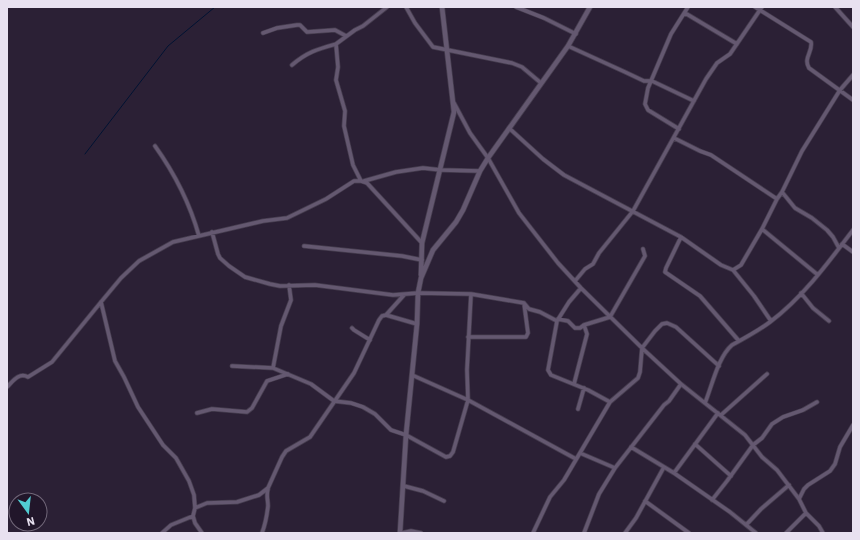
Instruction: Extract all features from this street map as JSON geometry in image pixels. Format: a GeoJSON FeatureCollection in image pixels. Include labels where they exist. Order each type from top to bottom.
{"type":"FeatureCollection","features":[{"type":"Feature","properties":{"kind":"street"},"geometry":{"type":"LineString","coordinates":[[292,65],[302,56],[313,50],[336,44],[363,26],[387,7]]}},
{"type":"Feature","properties":{"kind":"street"},"geometry":{"type":"LineString","coordinates":[[406,7],[433,47],[512,63],[522,67],[541,83]]}},
{"type":"Feature","properties":{"kind":"street"},"geometry":{"type":"LineString","coordinates":[[421,533],[411,531],[401,533],[406,435],[417,324],[418,293],[421,278],[422,243],[454,112],[442,7]]}},
{"type":"Feature","properties":{"kind":"street"},"geometry":{"type":"LineString","coordinates":[[516,7],[544,18],[576,34]]}},
{"type":"Feature","properties":{"kind":"street"},"geometry":{"type":"LineString","coordinates":[[421,278],[433,250],[456,222],[463,210],[488,158],[568,46],[590,7]]}},
{"type":"Feature","properties":{"kind":"street"},"geometry":{"type":"LineString","coordinates":[[679,129],[645,107],[648,88],[671,34],[688,7]]}},
{"type":"Feature","properties":{"kind":"street"},"geometry":{"type":"LineString","coordinates":[[755,7],[760,8],[811,42],[806,58],[809,68],[853,100]]}},
{"type":"Feature","properties":{"kind":"street"},"geometry":{"type":"LineString","coordinates":[[835,7],[853,27]]}},
{"type":"Feature","properties":{"kind":"street"},"geometry":{"type":"LineString","coordinates":[[575,281],[585,269],[593,264],[633,210],[706,79],[717,63],[730,54],[760,8]]}},
{"type":"Feature","properties":{"kind":"street"},"geometry":{"type":"LineString","coordinates":[[685,13],[736,44]]}},
{"type":"Feature","properties":{"kind":"street"},"geometry":{"type":"LineString","coordinates":[[263,34],[277,28],[300,25],[307,32],[335,30],[346,36]]}},
{"type":"Feature","properties":{"kind":"street"},"geometry":{"type":"LineString","coordinates":[[336,44],[338,67],[336,80],[345,111],[344,126],[353,165],[362,181],[367,183],[422,243]]}},
{"type":"Feature","properties":{"kind":"street"},"geometry":{"type":"LineString","coordinates":[[568,46],[644,81],[652,81],[694,101]]}},
{"type":"Feature","properties":{"kind":"street"},"geometry":{"type":"LineString","coordinates":[[733,270],[741,265],[782,192],[802,151],[840,90],[853,75]]}},
{"type":"Feature","properties":{"kind":"street"},"geometry":{"type":"LineString","coordinates":[[454,103],[470,133],[488,158],[519,213],[558,263],[610,317],[681,384],[745,435],[762,457],[777,470],[789,485],[799,499],[806,513],[819,526],[823,533]]}},
{"type":"Feature","properties":{"kind":"street"},"geometry":{"type":"LineString","coordinates":[[509,128],[543,159],[564,175],[633,210],[681,237],[720,265],[733,270],[754,296],[771,321]]}},
{"type":"Feature","properties":{"kind":"street"},"geometry":{"type":"LineString","coordinates":[[674,138],[711,155],[777,199]]}},
{"type":"Feature","properties":{"kind":"street"},"geometry":{"type":"LineString","coordinates":[[155,146],[173,172],[193,213],[200,236]]}},
{"type":"Feature","properties":{"kind":"street"},"geometry":{"type":"LineString","coordinates":[[7,387],[21,375],[28,377],[52,362],[100,302],[138,260],[173,242],[263,221],[287,218],[326,199],[354,181],[362,181],[396,172],[423,168],[480,172]]}},
{"type":"Feature","properties":{"kind":"street"},"geometry":{"type":"LineString","coordinates":[[782,192],[795,208],[812,218],[827,230],[841,246],[853,252]]}},
{"type":"Feature","properties":{"kind":"street"},"geometry":{"type":"LineString","coordinates":[[762,229],[818,275]]}},
{"type":"Feature","properties":{"kind":"street"},"geometry":{"type":"LineString","coordinates":[[706,403],[719,366],[727,350],[771,321],[801,293],[818,275],[853,230]]}},
{"type":"Feature","properties":{"kind":"street"},"geometry":{"type":"LineString","coordinates":[[212,232],[220,258],[245,277],[270,284],[280,286],[315,285],[404,295],[418,293],[471,294],[524,303],[530,309],[557,320],[568,321],[575,328],[580,328],[610,317],[645,256],[643,249]]}},
{"type":"Feature","properties":{"kind":"street"},"geometry":{"type":"LineString","coordinates":[[681,237],[665,272],[700,296],[739,341]]}},
{"type":"Feature","properties":{"kind":"street"},"geometry":{"type":"LineString","coordinates":[[304,246],[402,256],[422,260]]}},
{"type":"Feature","properties":{"kind":"street"},"geometry":{"type":"LineString","coordinates":[[273,368],[281,326],[292,300],[289,285]]}},
{"type":"Feature","properties":{"kind":"street"},"geometry":{"type":"LineString","coordinates":[[581,288],[557,320],[548,370],[551,375],[584,388],[610,402]]}},
{"type":"Feature","properties":{"kind":"street"},"geometry":{"type":"LineString","coordinates":[[801,293],[813,308],[829,321]]}},
{"type":"Feature","properties":{"kind":"street"},"geometry":{"type":"LineString","coordinates":[[232,366],[273,368],[288,374],[311,384],[334,401],[351,403],[363,407],[375,414],[391,430],[406,435],[446,457],[450,456],[453,452],[468,400],[468,337],[471,294]]}},
{"type":"Feature","properties":{"kind":"street"},"geometry":{"type":"LineString","coordinates":[[262,533],[267,516],[268,506],[266,494],[282,456],[286,451],[310,437],[354,373],[379,320],[386,315],[404,295]]}},
{"type":"Feature","properties":{"kind":"street"},"geometry":{"type":"LineString","coordinates":[[100,302],[114,361],[124,377],[138,407],[163,445],[176,458],[189,481],[194,495],[195,508],[193,516],[195,523],[202,533]]}},
{"type":"Feature","properties":{"kind":"street"},"geometry":{"type":"LineString","coordinates":[[468,337],[526,337],[528,333],[524,303]]}},
{"type":"Feature","properties":{"kind":"street"},"geometry":{"type":"LineString","coordinates":[[386,315],[417,324]]}},
{"type":"Feature","properties":{"kind":"street"},"geometry":{"type":"LineString","coordinates":[[533,533],[550,497],[564,480],[610,402],[638,378],[642,348],[662,324],[667,323],[676,327],[719,366]]}},
{"type":"Feature","properties":{"kind":"street"},"geometry":{"type":"LineString","coordinates":[[574,384],[587,334],[584,326]]}},
{"type":"Feature","properties":{"kind":"street"},"geometry":{"type":"LineString","coordinates":[[352,328],[370,340]]}},
{"type":"Feature","properties":{"kind":"street"},"geometry":{"type":"LineString","coordinates":[[197,413],[212,409],[246,412],[252,408],[267,381],[288,374]]}},
{"type":"Feature","properties":{"kind":"street"},"geometry":{"type":"LineString","coordinates":[[673,471],[720,414],[767,374]]}},
{"type":"Feature","properties":{"kind":"street"},"geometry":{"type":"LineString","coordinates":[[412,375],[468,400],[576,459]]}},
{"type":"Feature","properties":{"kind":"street"},"geometry":{"type":"LineString","coordinates":[[584,533],[599,494],[615,468],[681,384]]}},
{"type":"Feature","properties":{"kind":"street"},"geometry":{"type":"LineString","coordinates":[[578,409],[584,388]]}},
{"type":"Feature","properties":{"kind":"street"},"geometry":{"type":"LineString","coordinates":[[712,500],[753,445],[762,438],[772,424],[817,402]]}},
{"type":"Feature","properties":{"kind":"street"},"geometry":{"type":"LineString","coordinates":[[799,499],[804,489],[808,485],[830,471],[835,464],[840,447],[853,425]]}},
{"type":"Feature","properties":{"kind":"street"},"geometry":{"type":"LineString","coordinates":[[695,444],[731,476]]}},
{"type":"Feature","properties":{"kind":"street"},"geometry":{"type":"LineString","coordinates":[[631,447],[673,471],[756,533]]}},
{"type":"Feature","properties":{"kind":"street"},"geometry":{"type":"LineString","coordinates":[[580,453],[615,468]]}},
{"type":"Feature","properties":{"kind":"street"},"geometry":{"type":"LineString","coordinates":[[625,533],[636,518],[664,467]]}},
{"type":"Feature","properties":{"kind":"street"},"geometry":{"type":"LineString","coordinates":[[746,525],[761,509],[789,485]]}},
{"type":"Feature","properties":{"kind":"street"},"geometry":{"type":"LineString","coordinates":[[404,486],[423,491],[444,501]]}},
{"type":"Feature","properties":{"kind":"street"},"geometry":{"type":"LineString","coordinates":[[195,508],[207,503],[237,502],[258,495],[268,488]]}},
{"type":"Feature","properties":{"kind":"street"},"geometry":{"type":"LineString","coordinates":[[645,501],[689,533]]}},
{"type":"Feature","properties":{"kind":"street"},"geometry":{"type":"LineString","coordinates":[[786,533],[806,513]]}},
{"type":"Feature","properties":{"kind":"street"},"geometry":{"type":"LineString","coordinates":[[162,533],[176,522],[193,516]]}},
{"type":"Feature","properties":{"kind":"waterway"},"geometry":{"type":"LineString","coordinates":[[85,154],[168,46],[215,7]]}}]}
